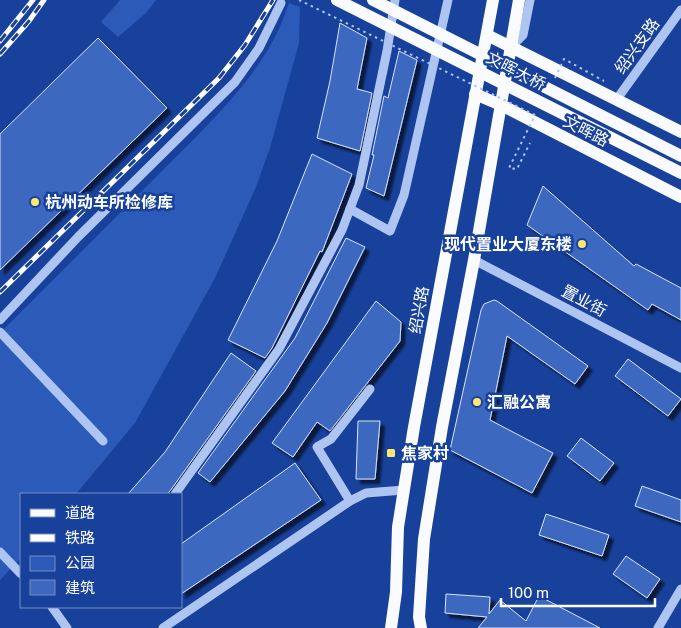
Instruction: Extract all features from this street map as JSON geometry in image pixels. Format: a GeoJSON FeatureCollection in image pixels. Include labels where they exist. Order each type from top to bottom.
{"type":"FeatureCollection","features":[{"type":"Feature","properties":{"kind":"main road","name":"文晖大桥"},"geometry":{"type":"LineString","coordinates":[[337,0],[681,173]]}},
{"type":"Feature","properties":{"kind":"main road","name":"文晖大桥"},"geometry":{"type":"LineString","coordinates":[[373,0],[681,156]]}},
{"type":"Feature","properties":{"kind":"main road","name":"绍兴路"},"geometry":{"type":"LineString","coordinates":[[392,628],[396,592],[398,527],[414,427],[493,0]]}},
{"type":"Feature","properties":{"kind":"main road"},"geometry":{"type":"LineString","coordinates":[[421,628],[419,617],[424,539],[442,427],[474,260],[519,0]]}},
{"type":"Feature","properties":{"kind":"main road"},"geometry":{"type":"LineString","coordinates":[[487,35],[681,132]]}},
{"type":"Feature","properties":{"kind":"main road","name":"文晖路"},"geometry":{"type":"LineString","coordinates":[[475,94],[681,198]]}},
{"type":"Feature","properties":{"kind":"street"},"geometry":{"type":"LineString","coordinates":[[176,493],[280,349],[342,230],[359,185],[386,51],[394,0]]}},
{"type":"Feature","properties":{"kind":"street"},"geometry":{"type":"LineString","coordinates":[[350,209],[390,231],[404,195],[448,0]]}},
{"type":"Feature","properties":{"kind":"street"},"geometry":{"type":"LineString","coordinates":[[512,47],[524,35],[530,0]]}},
{"type":"Feature","properties":{"kind":"street"},"geometry":{"type":"LineString","coordinates":[[0,320],[78,236],[234,82],[259,48],[281,3]]}},
{"type":"Feature","properties":{"kind":"street","name":"绍兴支路"},"geometry":{"type":"LineString","coordinates":[[617,99],[681,10]]}},
{"type":"Feature","properties":{"kind":"street","name":"置业街"},"geometry":{"type":"LineString","coordinates":[[474,260],[681,368]]}},
{"type":"Feature","properties":{"kind":"street"},"geometry":{"type":"LineString","coordinates":[[0,332],[103,441]]}},
{"type":"Feature","properties":{"kind":"street"},"geometry":{"type":"LineString","coordinates":[[350,501],[318,447],[331,439],[370,389]]}},
{"type":"Feature","properties":{"kind":"street"},"geometry":{"type":"LineString","coordinates":[[163,628],[350,501],[366,493],[404,490]]}},
{"type":"Feature","properties":{"kind":"street"},"geometry":{"type":"LineString","coordinates":[[0,552],[20,573]]}},
{"type":"Feature","properties":{"kind":"street"},"geometry":{"type":"LineString","coordinates":[[658,628],[681,589]]}},
{"type":"Feature","properties":{"kind":"street"},"geometry":{"type":"LineString","coordinates":[[53,608],[67,628]]}},
{"type":"Feature","properties":{"kind":"path"},"geometry":{"type":"LineString","coordinates":[[299,0],[535,115],[509,168],[517,169],[530,144]]}},
{"type":"Feature","properties":{"kind":"path"},"geometry":{"type":"LineString","coordinates":[[555,79],[564,59],[604,80]]}},
{"type":"Feature","properties":{"kind":"green space"},"geometry":{"type":"Polygon","coordinates":[[[120,0],[156,0],[146,13],[118,37],[101,22],[120,0]]]}},
{"type":"Feature","properties":{"kind":"green space"},"geometry":{"type":"Polygon","coordinates":[[[289,3],[300,7],[299,43],[270,148],[256,187],[215,278],[135,423],[77,493],[20,493],[20,559],[0,580],[0,333],[198,135],[251,75],[280,27],[289,3]]]}},
{"type":"Feature","properties":{"kind":"building"},"geometry":{"type":"Polygon","coordinates":[[[340,23],[367,38],[357,89],[372,93],[360,151],[317,138],[330,81],[340,23]]]}},
{"type":"Feature","properties":{"kind":"building","name":"杭州动车所检修库"},"geometry":{"type":"Polygon","coordinates":[[[98,38],[167,108],[0,270],[0,134],[98,38]]]}},
{"type":"Feature","properties":{"kind":"building"},"geometry":{"type":"Polygon","coordinates":[[[399,51],[417,60],[384,196],[366,188],[374,155],[372,155],[384,96],[388,98],[399,51]]]}},
{"type":"Feature","properties":{"kind":"building"},"geometry":{"type":"Polygon","coordinates":[[[312,154],[352,174],[322,252],[320,251],[272,348],[265,358],[228,340],[277,241],[312,154]]]}},
{"type":"Feature","properties":{"kind":"building","name":"现代置业大厦东楼"},"geometry":{"type":"Polygon","coordinates":[[[543,186],[634,266],[636,264],[681,288],[681,320],[652,304],[648,310],[527,225],[543,186]]]}},
{"type":"Feature","properties":{"kind":"building"},"geometry":{"type":"Polygon","coordinates":[[[346,238],[365,247],[327,323],[285,391],[210,482],[198,473],[295,338],[346,238]]]}},
{"type":"Feature","properties":{"kind":"building","name":"汇融公寓"},"geometry":{"type":"Polygon","coordinates":[[[494,300],[588,366],[575,384],[507,336],[490,420],[553,453],[532,493],[450,450],[481,310],[484,304],[494,300]]]}},
{"type":"Feature","properties":{"kind":"building"},"geometry":{"type":"Polygon","coordinates":[[[376,301],[401,322],[400,341],[330,431],[317,422],[293,457],[272,443],[376,301]]]}},
{"type":"Feature","properties":{"kind":"building"},"geometry":{"type":"Polygon","coordinates":[[[231,353],[256,371],[168,493],[129,493],[165,452],[231,353]]]}},
{"type":"Feature","properties":{"kind":"building"},"geometry":{"type":"Polygon","coordinates":[[[628,359],[681,399],[668,416],[615,376],[628,359]]]}},
{"type":"Feature","properties":{"kind":"building"},"geometry":{"type":"Polygon","coordinates":[[[358,421],[380,421],[375,479],[356,479],[358,421]]]}},
{"type":"Feature","properties":{"kind":"building"},"geometry":{"type":"Polygon","coordinates":[[[581,438],[614,463],[600,481],[567,456],[581,438]]]}},
{"type":"Feature","properties":{"kind":"building"},"geometry":{"type":"Polygon","coordinates":[[[295,463],[321,500],[182,593],[182,543],[295,463]]]}},
{"type":"Feature","properties":{"kind":"building"},"geometry":{"type":"Polygon","coordinates":[[[642,486],[681,500],[681,522],[635,506],[642,486]]]}},
{"type":"Feature","properties":{"kind":"building"},"geometry":{"type":"Polygon","coordinates":[[[546,514],[609,535],[602,556],[539,535],[546,514]]]}},
{"type":"Feature","properties":{"kind":"building"},"geometry":{"type":"Polygon","coordinates":[[[626,556],[660,579],[647,598],[613,574],[626,556]]]}},
{"type":"Feature","properties":{"kind":"building"},"geometry":{"type":"Polygon","coordinates":[[[446,594],[490,597],[489,614],[500,600],[526,621],[539,596],[600,628],[478,628],[487,617],[445,613],[446,594]]]}},
{"type":"Feature","properties":{"kind":"railway"},"geometry":{"type":"LineString","coordinates":[[0,41],[33,0]]}},
{"type":"Feature","properties":{"kind":"railway"},"geometry":{"type":"LineString","coordinates":[[0,54],[29,21],[44,0]]}},
{"type":"Feature","properties":{"kind":"railway"},"geometry":{"type":"LineString","coordinates":[[0,292],[219,78],[245,45],[273,0]]}},
{"type":"Feature","properties":{"kind":"place","name":"杭州动车所检修库"},"geometry":{"type":"Point","coordinates":[35,202]}},
{"type":"Feature","properties":{"kind":"place","name":"现代置业大厦东楼"},"geometry":{"type":"Point","coordinates":[582,244]}},
{"type":"Feature","properties":{"kind":"place","name":"汇融公寓"},"geometry":{"type":"Point","coordinates":[477,402]}},
{"type":"Feature","properties":{"kind":"place","name":"焦家村"},"geometry":{"type":"Point","coordinates":[391,453]}}]}
